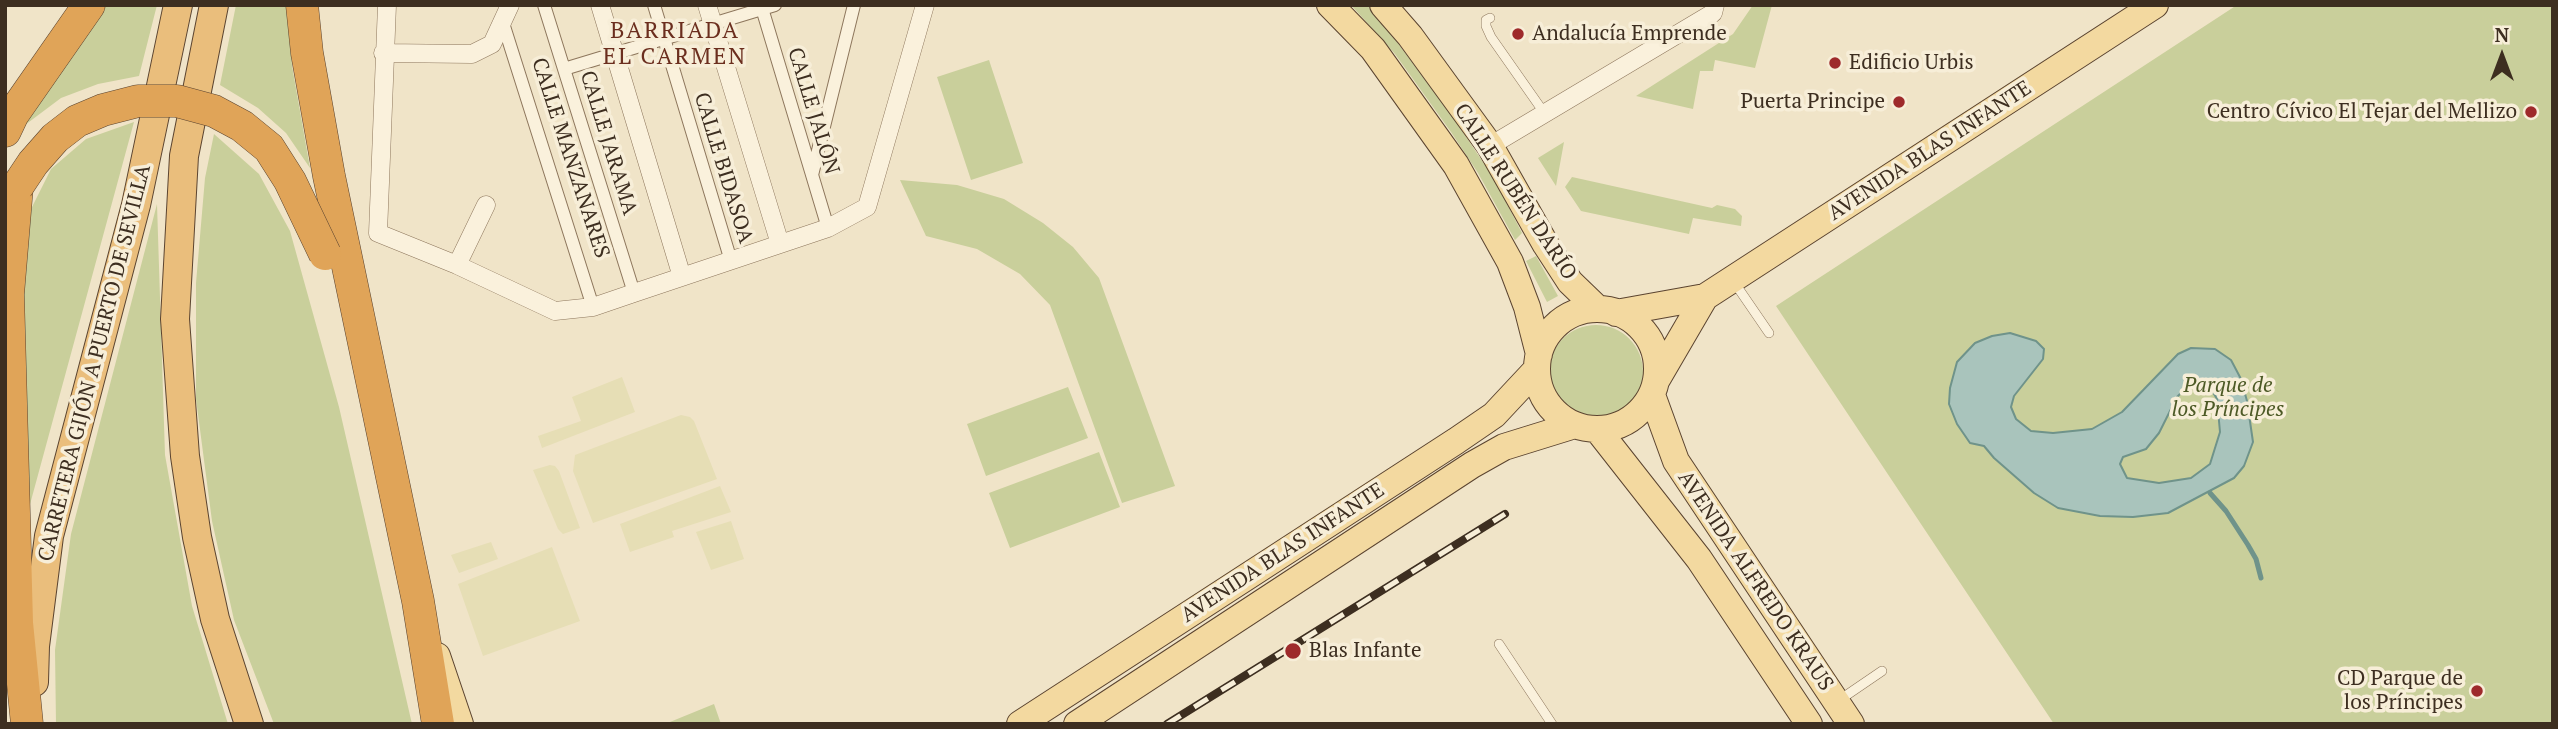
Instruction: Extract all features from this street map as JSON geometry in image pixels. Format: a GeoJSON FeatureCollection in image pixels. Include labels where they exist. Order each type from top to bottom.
{"type":"FeatureCollection","features":[{"type":"Feature","properties":{"kind":"highway"},"geometry":{"type":"LineString","coordinates":[[5,131],[13,114],[89,5]]}},
{"type":"Feature","properties":{"kind":"highway","name":"CARRETERA GIJÓN A PUERTO DE SEVILLA"},"geometry":{"type":"LineString","coordinates":[[33,724],[35,646],[48,536],[136,205],[178,5]]}},
{"type":"Feature","properties":{"kind":"highway","name":"CARRETERA GIJÓN A PUERTO DE SEVILLA"},"geometry":{"type":"LineString","coordinates":[[214,5],[184,156],[175,319],[185,456],[197,537],[215,619],[249,724]]}},
{"type":"Feature","properties":{"kind":"highway"},"geometry":{"type":"LineString","coordinates":[[302,5],[317,108],[366,358],[418,601],[438,724]]}},
{"type":"Feature","properties":{"kind":"highway"},"geometry":{"type":"LineString","coordinates":[[27,724],[19,655],[8,294],[11,199],[33,163],[48,146],[77,121],[103,110],[138,101],[177,102],[214,111],[242,126],[269,148],[290,181],[325,254],[366,358]]}},
{"type":"Feature","properties":{"kind":"highway"},"geometry":{"type":"LineString","coordinates":[[5,691],[19,655]]}},
{"type":"Feature","properties":{"kind":"main road","name":"CALLE RUBÉN DARÍO"},"geometry":{"type":"LineString","coordinates":[[1331,5],[1373,49],[1456,165],[1510,262],[1527,307],[1538,362]]}},
{"type":"Feature","properties":{"kind":"main road","name":"CALLE RUBÉN DARÍO"},"geometry":{"type":"LineString","coordinates":[[1383,5],[1490,146],[1549,252],[1570,282],[1607,311]]}},
{"type":"Feature","properties":{"kind":"main road","name":"AVENIDA BLAS INFANTE"},"geometry":{"type":"LineString","coordinates":[[1705,297],[2155,5]]}},
{"type":"Feature","properties":{"kind":"main road"},"geometry":{"type":"LineString","coordinates":[[1705,297],[1642,409],[1629,420],[1614,427],[1586,427],[1559,416],[1547,403],[1540,387],[1538,362],[1547,336],[1561,322],[1578,313],[1705,297]]}},
{"type":"Feature","properties":{"kind":"main road"},"geometry":{"type":"LineString","coordinates":[[1607,311],[1631,320],[1644,332],[1653,347],[1657,364],[1654,388]]}},
{"type":"Feature","properties":{"kind":"main road","name":"AVENIDA BLAS INFANTE"},"geometry":{"type":"LineString","coordinates":[[1020,724],[1456,441],[1493,415],[1538,362]]}},
{"type":"Feature","properties":{"kind":"main road","name":"AVENIDA ALFREDO KRAUS"},"geometry":{"type":"LineString","coordinates":[[1654,388],[1676,461],[1851,724]]}},
{"type":"Feature","properties":{"kind":"main road","name":"AVENIDA BLAS INFANTE"},"geometry":{"type":"LineString","coordinates":[[1077,724],[1472,465],[1504,447],[1586,427]]}},
{"type":"Feature","properties":{"kind":"main road","name":"AVENIDA ALFREDO KRAUS"},"geometry":{"type":"LineString","coordinates":[[1586,427],[1699,559],[1809,724]]}},
{"type":"Feature","properties":{"kind":"main road"},"geometry":{"type":"LineString","coordinates":[[418,601],[460,724]]}},
{"type":"Feature","properties":{"kind":"street"},"geometry":{"type":"LineString","coordinates":[[387,5],[383,52],[378,233],[457,265],[555,311],[593,307],[828,228],[867,207],[925,5]]}},
{"type":"Feature","properties":{"kind":"street"},"geometry":{"type":"LineString","coordinates":[[383,52],[472,54],[492,44],[510,5]]}},
{"type":"Feature","properties":{"kind":"street","name":"CALLE JARAMA"},"geometry":{"type":"LineString","coordinates":[[544,5],[634,293]]}},
{"type":"Feature","properties":{"kind":"street"},"geometry":{"type":"LineString","coordinates":[[600,5],[682,277]]}},
{"type":"Feature","properties":{"kind":"street","name":"CALLE BIDASOA"},"geometry":{"type":"LineString","coordinates":[[654,5],[730,261]]}},
{"type":"Feature","properties":{"kind":"street"},"geometry":{"type":"LineString","coordinates":[[707,5],[780,244]]}},
{"type":"Feature","properties":{"kind":"street"},"geometry":{"type":"LineString","coordinates":[[812,176],[855,5]]}},
{"type":"Feature","properties":{"kind":"street"},"geometry":{"type":"LineString","coordinates":[[1490,146],[1713,13],[1715,5]]}},
{"type":"Feature","properties":{"kind":"street"},"geometry":{"type":"LineString","coordinates":[[564,69],[766,7]]}},
{"type":"Feature","properties":{"kind":"street","name":"CALLE JALÓN"},"geometry":{"type":"LineString","coordinates":[[766,7],[828,228]]}},
{"type":"Feature","properties":{"kind":"street","name":"CALLE MANZANARES"},"geometry":{"type":"LineString","coordinates":[[503,23],[593,307]]}},
{"type":"Feature","properties":{"kind":"street"},"geometry":{"type":"LineString","coordinates":[[457,265],[486,205]]}},
{"type":"Feature","properties":{"kind":"lane"},"geometry":{"type":"LineString","coordinates":[[1490,18],[1486,20],[1486,26],[1491,37],[1545,114]]}},
{"type":"Feature","properties":{"kind":"lane"},"geometry":{"type":"LineString","coordinates":[[1732,279],[1769,332]]}},
{"type":"Feature","properties":{"kind":"lane"},"geometry":{"type":"LineString","coordinates":[[1499,644],[1552,724]]}},
{"type":"Feature","properties":{"kind":"lane"},"geometry":{"type":"LineString","coordinates":[[1836,702],[1882,671]]}},
{"type":"Feature","properties":{"kind":"shaded area"},"geometry":{"type":"Polygon","coordinates":[[[622,377],[635,412],[542,448],[538,436],[581,421],[572,397],[622,377]]]}},
{"type":"Feature","properties":{"kind":"shaded area"},"geometry":{"type":"Polygon","coordinates":[[[681,415],[694,421],[717,479],[593,523],[573,471],[575,455],[681,415]]]}},
{"type":"Feature","properties":{"kind":"shaded area"},"geometry":{"type":"Polygon","coordinates":[[[550,465],[559,471],[580,528],[563,534],[558,529],[533,470],[550,465]]]}},
{"type":"Feature","properties":{"kind":"shaded area"},"geometry":{"type":"Polygon","coordinates":[[[720,486],[731,512],[672,531],[674,537],[630,552],[620,524],[720,486]]]}},
{"type":"Feature","properties":{"kind":"shaded area"},"geometry":{"type":"Polygon","coordinates":[[[731,521],[744,559],[711,570],[696,532],[731,521]]]}},
{"type":"Feature","properties":{"kind":"shaded area"},"geometry":{"type":"Polygon","coordinates":[[[491,542],[498,559],[459,573],[451,555],[491,542]]]}},
{"type":"Feature","properties":{"kind":"shaded area"},"geometry":{"type":"Polygon","coordinates":[[[552,547],[580,621],[483,656],[458,584],[552,547]]]}},
{"type":"Feature","properties":{"kind":"green space"},"geometry":{"type":"Polygon","coordinates":[[[102,5],[157,5],[139,76],[98,84],[61,98],[21,128],[102,5]]]}},
{"type":"Feature","properties":{"kind":"green space"},"geometry":{"type":"Polygon","coordinates":[[[236,5],[288,5],[292,66],[310,168],[286,133],[258,108],[220,85],[236,5]]]}},
{"type":"Feature","properties":{"kind":"green space"},"geometry":{"type":"Polygon","coordinates":[[[1351,5],[1367,5],[1380,19],[1452,116],[1493,177],[1522,233],[1515,240],[1478,173],[1451,132],[1395,54],[1351,5]]]}},
{"type":"Feature","properties":{"kind":"green space"},"geometry":{"type":"Polygon","coordinates":[[[1753,5],[1772,5],[1755,68],[1715,60],[1713,71],[1700,71],[1693,109],[1636,96],[1733,34],[1753,5]]]}},
{"type":"Feature","properties":{"kind":"green space","name":"Parque de los Príncipes"},"geometry":{"type":"Polygon","coordinates":[[[2237,5],[2553,5],[2553,724],[2054,724],[1776,306],[2237,5]]]}},
{"type":"Feature","properties":{"kind":"green space"},"geometry":{"type":"Polygon","coordinates":[[[989,60],[1023,163],[971,180],[937,77],[989,60]]]}},
{"type":"Feature","properties":{"kind":"green space"},"geometry":{"type":"Polygon","coordinates":[[[134,122],[26,519],[22,277],[30,211],[51,169],[86,139],[134,122]]]}},
{"type":"Feature","properties":{"kind":"green space"},"geometry":{"type":"Polygon","coordinates":[[[214,134],[259,174],[290,231],[339,407],[412,724],[274,724],[234,620],[212,521],[196,399],[196,283],[205,178],[214,134]]]}},
{"type":"Feature","properties":{"kind":"green space"},"geometry":{"type":"Polygon","coordinates":[[[1564,142],[1556,186],[1538,158],[1564,142]]]}},
{"type":"Feature","properties":{"kind":"green space"},"geometry":{"type":"Polygon","coordinates":[[[1572,177],[1712,208],[1717,205],[1735,209],[1742,216],[1741,226],[1693,218],[1689,234],[1581,211],[1565,187],[1572,177]]]}},
{"type":"Feature","properties":{"kind":"green space"},"geometry":{"type":"Polygon","coordinates":[[[900,180],[957,185],[1004,199],[1043,223],[1073,247],[1099,278],[1175,486],[1122,503],[1050,305],[1020,274],[977,249],[926,236],[900,180]]]}},
{"type":"Feature","properties":{"kind":"green space"},"geometry":{"type":"Polygon","coordinates":[[[157,204],[165,455],[192,606],[228,724],[56,724],[55,650],[71,534],[157,204]]]}},
{"type":"Feature","properties":{"kind":"green space"},"geometry":{"type":"Polygon","coordinates":[[[1536,256],[1558,296],[1547,302],[1526,261],[1536,256]]]}},
{"type":"Feature","properties":{"kind":"green space"},"geometry":{"type":"Polygon","coordinates":[[[1587,325],[1605,325],[1630,338],[1640,354],[1643,372],[1640,390],[1630,406],[1605,419],[1587,419],[1562,406],[1549,381],[1549,363],[1562,338],[1587,325]]]}},
{"type":"Feature","properties":{"kind":"green space"},"geometry":{"type":"Polygon","coordinates":[[[1068,387],[1088,438],[986,476],[967,424],[1068,387]]]}},
{"type":"Feature","properties":{"kind":"green space"},"geometry":{"type":"Polygon","coordinates":[[[1099,452],[1120,507],[1010,548],[989,493],[1099,452]]]}},
{"type":"Feature","properties":{"kind":"green space"},"geometry":{"type":"Polygon","coordinates":[[[714,704],[721,724],[665,724],[714,704]]]}},
{"type":"Feature","properties":{"kind":"water"},"geometry":{"type":"Polygon","coordinates":[[[2010,333],[2036,341],[2044,349],[2043,359],[2014,396],[2011,407],[2016,419],[2031,431],[2053,433],[2092,429],[2122,412],[2178,354],[2191,348],[2215,349],[2231,360],[2241,379],[2247,401],[2253,442],[2244,466],[2234,478],[2168,513],[2133,517],[2100,516],[2058,508],[2034,493],[1984,446],[1970,443],[1957,424],[1949,404],[1957,362],[1975,343],[2010,333]],[[2198,382],[2191,383],[2177,397],[2159,433],[2146,449],[2123,457],[2120,464],[2127,478],[2159,483],[2191,478],[2210,464],[2220,432],[2217,399],[2211,389],[2198,382]]]}},
{"type":"Feature","properties":{"kind":"waterway"},"geometry":{"type":"LineString","coordinates":[[2210,493],[2226,511],[2248,545],[2256,559],[2261,578]]}},
{"type":"Feature","properties":{"kind":"railway"},"geometry":{"type":"LineString","coordinates":[[1167,724],[1505,514]]}},
{"type":"Feature","properties":{"kind":"place","name":"Andalucía Emprende"},"geometry":{"type":"Point","coordinates":[1518,34]}},
{"type":"Feature","properties":{"kind":"place","name":"Edificio Urbis"},"geometry":{"type":"Point","coordinates":[1835,63]}},
{"type":"Feature","properties":{"kind":"place","name":"Puerta Principe"},"geometry":{"type":"Point","coordinates":[1899,102]}},
{"type":"Feature","properties":{"kind":"place","name":"Centro Cívico El Tejar del Mellizo"},"geometry":{"type":"Point","coordinates":[2531,112]}},
{"type":"Feature","properties":{"kind":"place","name":"Blas Infante"},"geometry":{"type":"Point","coordinates":[1293,651]}},
{"type":"Feature","properties":{"kind":"place","name":"CD Parque de los Príncipes"},"geometry":{"type":"Point","coordinates":[2477,691]}},
{"type":"Feature","properties":{"kind":"district","name":"BARRIADA EL CARMEN"},"geometry":{"type":"Point","coordinates":[675,44]}}]}
